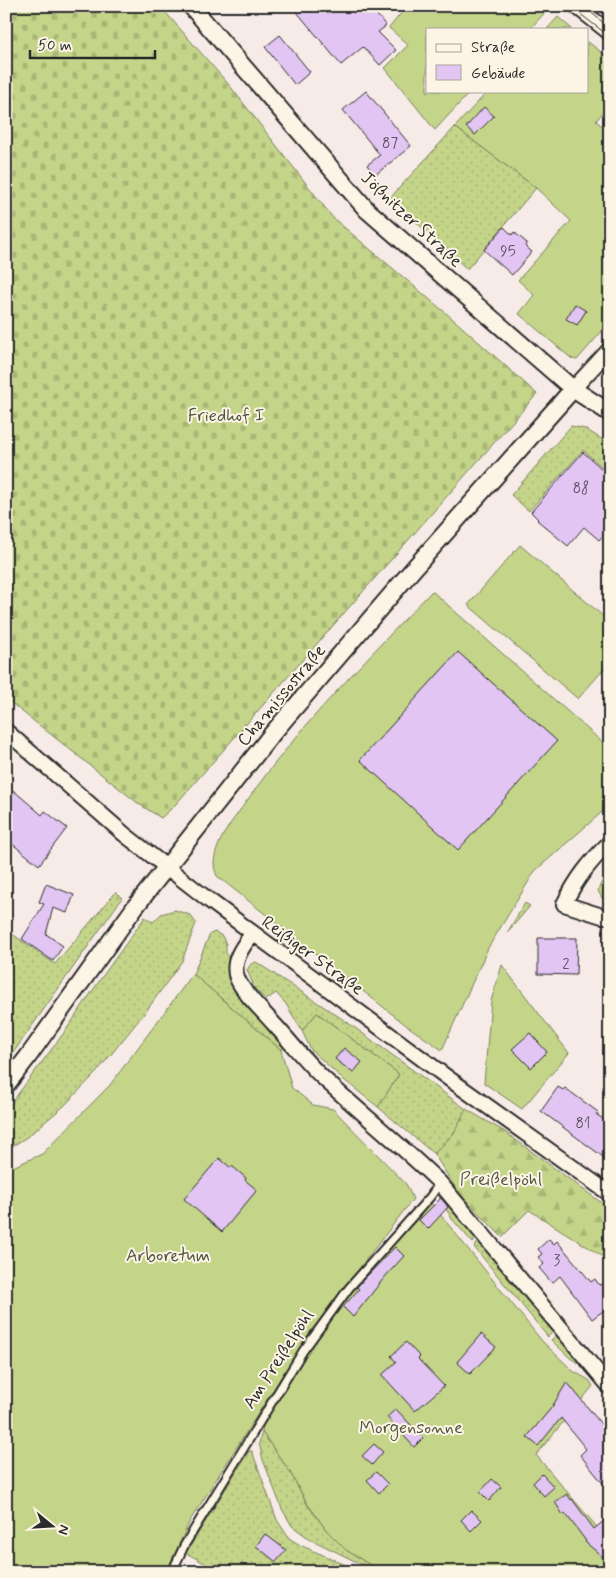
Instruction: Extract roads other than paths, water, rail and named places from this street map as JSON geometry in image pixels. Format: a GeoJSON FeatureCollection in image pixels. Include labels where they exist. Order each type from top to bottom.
{"type":"FeatureCollection","features":[{"type":"Feature","properties":{"kind":"street","name":"Jößnitzer Straße"},"geometry":{"type":"LineString","coordinates":[[191,6],[367,210],[573,389],[610,413]]}},
{"type":"Feature","properties":{"kind":"street"},"geometry":{"type":"LineString","coordinates":[[576,6],[610,33]]}},
{"type":"Feature","properties":{"kind":"street","name":"Chamissostraße"},"geometry":{"type":"LineString","coordinates":[[6,1085],[135,907],[272,734],[415,567],[610,350]]}},
{"type":"Feature","properties":{"kind":"street","name":"Reißiger Straße"},"geometry":{"type":"LineString","coordinates":[[6,730],[124,834],[166,868],[252,934],[448,1078],[610,1194]]}},
{"type":"Feature","properties":{"kind":"street"},"geometry":{"type":"LineString","coordinates":[[610,842],[576,881],[564,904],[602,916],[610,916]]}},
{"type":"Feature","properties":{"kind":"street"},"geometry":{"type":"LineString","coordinates":[[252,934],[242,947],[236,968],[237,979],[247,994],[320,1075],[409,1153],[440,1183],[610,1387]]}},
{"type":"Feature","properties":{"kind":"lane","name":"Am Preißelpöhl"},"geometry":{"type":"LineString","coordinates":[[172,1572],[184,1546],[303,1351],[349,1288],[430,1197],[440,1183]]}},
{"type":"Feature","properties":{"kind":"tram line"},"geometry":{"type":"LineString","coordinates":[[570,6],[610,37]]}},
{"type":"Feature","properties":{"kind":"tram line"},"geometry":{"type":"LineString","coordinates":[[583,6],[610,28]]}},
{"type":"Feature","properties":{"kind":"park label","name":"Friedhof I"},"geometry":{"type":"Point","coordinates":[226,415]}},
{"type":"Feature","properties":{"kind":"park label","name":"Preißelpöhl"},"geometry":{"type":"Point","coordinates":[501,1179]}},
{"type":"Feature","properties":{"kind":"park label","name":"Arboretum"},"geometry":{"type":"Point","coordinates":[168,1255]}},
{"type":"Feature","properties":{"kind":"park label","name":"Morgensonne"},"geometry":{"type":"Point","coordinates":[411,1427]}}]}
